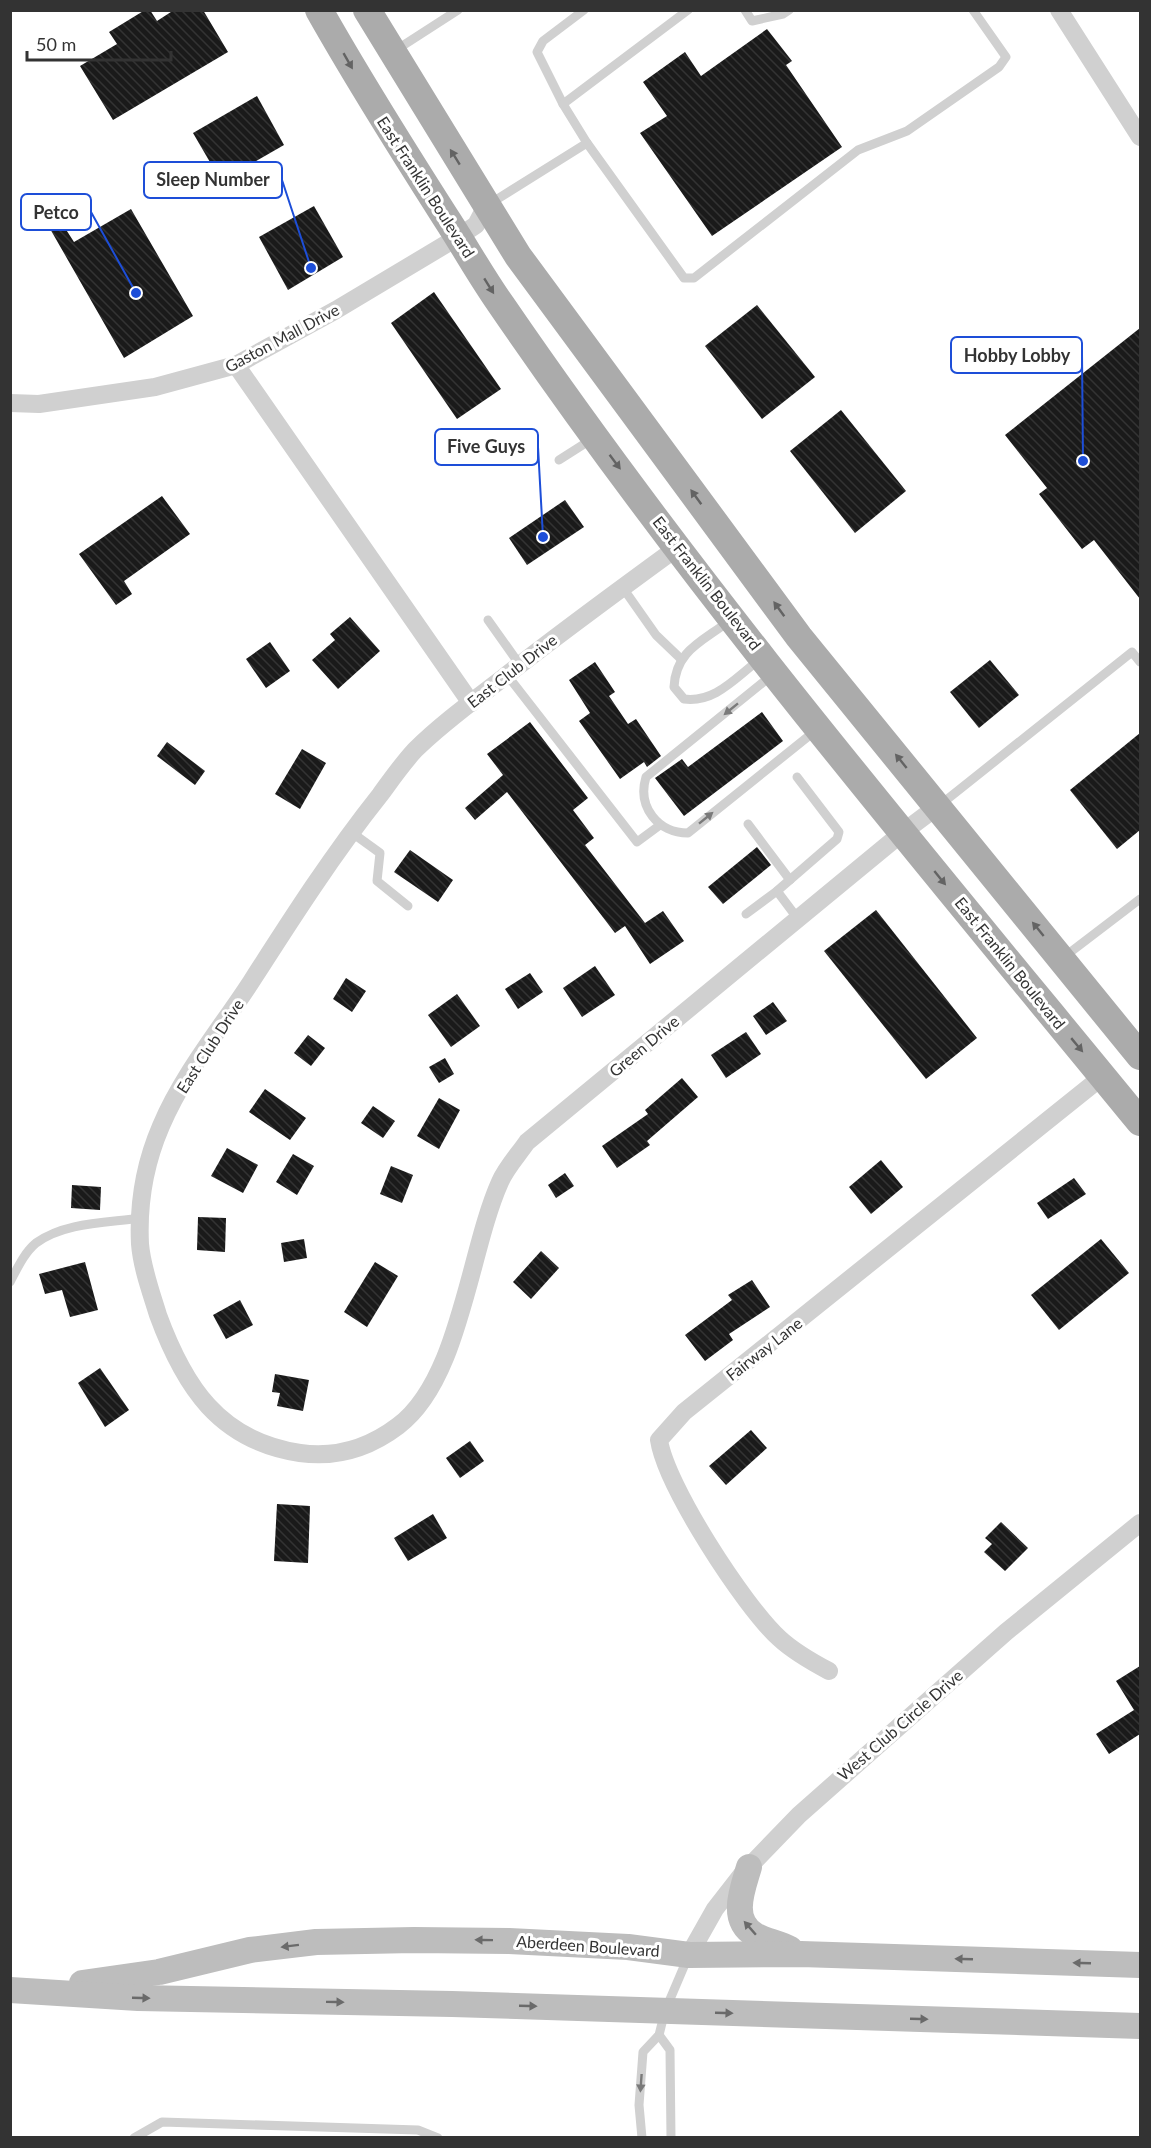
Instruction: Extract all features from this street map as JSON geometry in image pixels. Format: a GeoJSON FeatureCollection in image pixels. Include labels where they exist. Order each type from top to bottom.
{"type":"FeatureCollection","features":[{"type":"Feature","properties":{"kind":"main road","name":"East Franklin Boulevard"},"geometry":{"type":"LineString","coordinates":[[319,10],[373,106],[501,305],[596,437],[678,547],[902,833],[1140,1122]]}},
{"type":"Feature","properties":{"kind":"main road"},"geometry":{"type":"LineString","coordinates":[[367,10],[518,256],[799,637],[1140,1056]]}},
{"type":"Feature","properties":{"kind":"main road"},"geometry":{"type":"LineString","coordinates":[[749,1867],[739,1901],[740,1914],[747,1927],[753,1934],[801,1954]]}},
{"type":"Feature","properties":{"kind":"main road","name":"Aberdeen Boulevard"},"geometry":{"type":"LineString","coordinates":[[40,1992],[159,1972],[250,1950],[316,1942],[509,1941],[628,1947],[689,1955],[801,1954],[1140,1965]]}},
{"type":"Feature","properties":{"kind":"main road","name":"Aberdeen Boulevard"},"geometry":{"type":"LineString","coordinates":[[10,1990],[662,2023],[1140,2026]]}},
{"type":"Feature","properties":{"kind":"street"},"geometry":{"type":"LineString","coordinates":[[1059,10],[1140,137]]}},
{"type":"Feature","properties":{"kind":"street","name":"Gaston Mall Drive"},"geometry":{"type":"LineString","coordinates":[[10,403],[39,404],[155,387],[236,365],[336,310],[458,237],[476,225],[486,206]]}},
{"type":"Feature","properties":{"kind":"street"},"geometry":{"type":"LineString","coordinates":[[236,365],[471,703]]}},
{"type":"Feature","properties":{"kind":"street","name":"East Club Drive"},"geometry":{"type":"LineString","coordinates":[[447,1353],[429,1391],[401,1424],[364,1447],[322,1456],[279,1450],[239,1433],[205,1406],[181,1370],[149,1289],[140,1247],[147,1161],[163,1121],[194,1067],[351,832],[415,750],[513,670],[678,547]]}},
{"type":"Feature","properties":{"kind":"street","name":"Green Drive"},"geometry":{"type":"LineString","coordinates":[[447,1353],[501,1178],[527,1142],[902,833],[938,807]]}},
{"type":"Feature","properties":{"kind":"street","name":"Fairway Lane"},"geometry":{"type":"LineString","coordinates":[[829,1671],[804,1658],[780,1639],[752,1609],[675,1487],[661,1458],[658,1440],[684,1412],[1103,1076]]}},
{"type":"Feature","properties":{"kind":"street","name":"West Club Circle Drive"},"geometry":{"type":"LineString","coordinates":[[689,1955],[714,1909],[749,1867],[831,1784],[1006,1632],[1140,1523]]}},
{"type":"Feature","properties":{"kind":"lane"},"geometry":{"type":"LineString","coordinates":[[392,53],[458,10]]}},
{"type":"Feature","properties":{"kind":"lane"},"geometry":{"type":"LineString","coordinates":[[584,10],[543,41],[537,51],[563,104],[587,143],[684,278],[694,278],[858,150],[906,131],[999,67],[1006,57],[973,10]]}},
{"type":"Feature","properties":{"kind":"lane"},"geometry":{"type":"LineString","coordinates":[[563,104],[688,10]]}},
{"type":"Feature","properties":{"kind":"lane"},"geometry":{"type":"LineString","coordinates":[[745,10],[752,21],[783,15],[789,10]]}},
{"type":"Feature","properties":{"kind":"lane"},"geometry":{"type":"LineString","coordinates":[[486,206],[587,143]]}},
{"type":"Feature","properties":{"kind":"lane"},"geometry":{"type":"LineString","coordinates":[[559,460],[596,437]]}},
{"type":"Feature","properties":{"kind":"lane"},"geometry":{"type":"LineString","coordinates":[[623,588],[657,635],[680,658]]}},
{"type":"Feature","properties":{"kind":"lane"},"geometry":{"type":"LineString","coordinates":[[733,617],[680,658],[675,672],[674,687],[684,699],[700,701],[770,664]]}},
{"type":"Feature","properties":{"kind":"lane"},"geometry":{"type":"LineString","coordinates":[[488,620],[513,670],[638,842],[660,825]]}},
{"type":"Feature","properties":{"kind":"lane"},"geometry":{"type":"LineString","coordinates":[[938,807],[1132,652],[1140,662]]}},
{"type":"Feature","properties":{"kind":"lane"},"geometry":{"type":"LineString","coordinates":[[770,664],[646,777],[642,789],[646,806],[660,825],[674,833],[688,833],[820,727]]}},
{"type":"Feature","properties":{"kind":"lane"},"geometry":{"type":"LineString","coordinates":[[746,914],[777,891],[837,839],[839,831],[797,777]]}},
{"type":"Feature","properties":{"kind":"lane"},"geometry":{"type":"LineString","coordinates":[[748,824],[790,880]]}},
{"type":"Feature","properties":{"kind":"lane"},"geometry":{"type":"LineString","coordinates":[[351,832],[380,853],[377,881],[408,906]]}},
{"type":"Feature","properties":{"kind":"lane"},"geometry":{"type":"LineString","coordinates":[[777,891],[798,919]]}},
{"type":"Feature","properties":{"kind":"lane"},"geometry":{"type":"LineString","coordinates":[[1062,958],[1140,898]]}},
{"type":"Feature","properties":{"kind":"lane"},"geometry":{"type":"LineString","coordinates":[[10,1282],[21,1260],[36,1244],[60,1231],[141,1218]]}},
{"type":"Feature","properties":{"kind":"lane"},"geometry":{"type":"LineString","coordinates":[[642,2138],[639,2105],[643,2052],[662,2023],[689,1955]]}},
{"type":"Feature","properties":{"kind":"lane"},"geometry":{"type":"LineString","coordinates":[[662,2023],[670,2050],[671,2138]]}},
{"type":"Feature","properties":{"kind":"lane"},"geometry":{"type":"LineString","coordinates":[[134,2138],[162,2122],[306,2129],[418,2130],[438,2138]]}},
{"type":"Feature","properties":{"kind":"building"},"geometry":{"type":"Polygon","coordinates":[[[145,10],[150,10],[157,21],[174,10],[203,10],[228,52],[113,120],[80,66],[117,44],[109,32],[145,10]]]}},
{"type":"Feature","properties":{"kind":"building"},"geometry":{"type":"Polygon","coordinates":[[[767,29],[792,61],[786,65],[842,147],[712,236],[640,133],[667,116],[643,82],[685,52],[701,76],[767,29]]]}},
{"type":"Feature","properties":{"kind":"building"},"geometry":{"type":"Polygon","coordinates":[[[257,96],[284,145],[221,181],[193,133],[257,96]]]}},
{"type":"Feature","properties":{"kind":"building"},"geometry":{"type":"Polygon","coordinates":[[[314,206],[343,257],[288,290],[259,237],[314,206]]]}},
{"type":"Feature","properties":{"kind":"building"},"geometry":{"type":"Polygon","coordinates":[[[131,209],[193,316],[124,358],[45,220],[56,214],[74,242],[131,209]]]}},
{"type":"Feature","properties":{"kind":"building"},"geometry":{"type":"Polygon","coordinates":[[[434,292],[501,389],[457,419],[391,323],[434,292]]]}},
{"type":"Feature","properties":{"kind":"building"},"geometry":{"type":"Polygon","coordinates":[[[757,305],[815,377],[762,419],[705,346],[757,305]]]}},
{"type":"Feature","properties":{"kind":"building"},"geometry":{"type":"Polygon","coordinates":[[[1140,328],[1140,599],[1094,540],[1082,549],[1039,494],[1047,488],[1005,435],[1140,328]]]}},
{"type":"Feature","properties":{"kind":"building"},"geometry":{"type":"Polygon","coordinates":[[[841,410],[906,491],[855,533],[790,451],[841,410]]]}},
{"type":"Feature","properties":{"kind":"building"},"geometry":{"type":"Polygon","coordinates":[[[162,496],[190,534],[124,581],[132,594],[116,605],[79,554],[162,496]]]}},
{"type":"Feature","properties":{"kind":"building"},"geometry":{"type":"Polygon","coordinates":[[[565,500],[584,527],[527,565],[509,538],[565,500]]]}},
{"type":"Feature","properties":{"kind":"building"},"geometry":{"type":"Polygon","coordinates":[[[350,617],[380,651],[338,689],[312,660],[335,640],[330,634],[350,617]]]}},
{"type":"Feature","properties":{"kind":"building"},"geometry":{"type":"Polygon","coordinates":[[[270,642],[290,671],[266,688],[246,659],[270,642]]]}},
{"type":"Feature","properties":{"kind":"building"},"geometry":{"type":"Polygon","coordinates":[[[990,660],[1019,695],[979,728],[950,692],[990,660]]]}},
{"type":"Feature","properties":{"kind":"building"},"geometry":{"type":"Polygon","coordinates":[[[595,662],[615,692],[609,696],[628,724],[636,719],[661,756],[647,767],[644,762],[620,779],[579,721],[590,713],[569,680],[595,662]]]}},
{"type":"Feature","properties":{"kind":"building"},"geometry":{"type":"Polygon","coordinates":[[[762,712],[783,741],[684,816],[655,778],[682,759],[688,767],[762,712]]]}},
{"type":"Feature","properties":{"kind":"building"},"geometry":{"type":"Polygon","coordinates":[[[530,722],[588,798],[573,810],[594,838],[585,845],[645,923],[663,911],[684,941],[650,964],[625,926],[615,933],[507,792],[475,820],[465,808],[503,775],[487,754],[530,722]]]}},
{"type":"Feature","properties":{"kind":"building"},"geometry":{"type":"Polygon","coordinates":[[[1140,733],[1140,830],[1117,849],[1070,790],[1140,733]]]}},
{"type":"Feature","properties":{"kind":"building"},"geometry":{"type":"Polygon","coordinates":[[[167,742],[205,771],[195,785],[157,756],[167,742]]]}},
{"type":"Feature","properties":{"kind":"building"},"geometry":{"type":"Polygon","coordinates":[[[302,749],[326,763],[300,809],[275,794],[302,749]]]}},
{"type":"Feature","properties":{"kind":"building"},"geometry":{"type":"Polygon","coordinates":[[[757,847],[771,865],[723,904],[708,887],[757,847]]]}},
{"type":"Feature","properties":{"kind":"building"},"geometry":{"type":"Polygon","coordinates":[[[410,850],[453,880],[438,902],[394,872],[410,850]]]}},
{"type":"Feature","properties":{"kind":"building"},"geometry":{"type":"Polygon","coordinates":[[[876,910],[977,1038],[926,1079],[824,951],[876,910]]]}},
{"type":"Feature","properties":{"kind":"building"},"geometry":{"type":"Polygon","coordinates":[[[595,966],[615,995],[582,1017],[563,988],[595,966]]]}},
{"type":"Feature","properties":{"kind":"building"},"geometry":{"type":"Polygon","coordinates":[[[530,973],[543,992],[518,1009],[505,989],[530,973]]]}},
{"type":"Feature","properties":{"kind":"building"},"geometry":{"type":"Polygon","coordinates":[[[346,978],[366,991],[352,1012],[333,999],[346,978]]]}},
{"type":"Feature","properties":{"kind":"building"},"geometry":{"type":"Polygon","coordinates":[[[457,994],[480,1026],[451,1047],[428,1015],[457,994]]]}},
{"type":"Feature","properties":{"kind":"building"},"geometry":{"type":"Polygon","coordinates":[[[773,1002],[787,1021],[766,1035],[753,1016],[773,1002]]]}},
{"type":"Feature","properties":{"kind":"building"},"geometry":{"type":"Polygon","coordinates":[[[746,1032],[761,1054],[726,1078],[711,1055],[746,1032]]]}},
{"type":"Feature","properties":{"kind":"building"},"geometry":{"type":"Polygon","coordinates":[[[308,1035],[325,1048],[311,1066],[294,1053],[308,1035]]]}},
{"type":"Feature","properties":{"kind":"building"},"geometry":{"type":"Polygon","coordinates":[[[445,1058],[454,1074],[439,1083],[429,1067],[445,1058]]]}},
{"type":"Feature","properties":{"kind":"building"},"geometry":{"type":"Polygon","coordinates":[[[682,1078],[698,1097],[647,1141],[650,1145],[617,1168],[602,1146],[648,1114],[645,1110],[682,1078]]]}},
{"type":"Feature","properties":{"kind":"building"},"geometry":{"type":"Polygon","coordinates":[[[265,1089],[306,1118],[290,1140],[249,1112],[265,1089]]]}},
{"type":"Feature","properties":{"kind":"building"},"geometry":{"type":"Polygon","coordinates":[[[439,1098],[460,1110],[439,1149],[417,1136],[439,1098]]]}},
{"type":"Feature","properties":{"kind":"building"},"geometry":{"type":"Polygon","coordinates":[[[373,1106],[395,1121],[383,1138],[361,1123],[373,1106]]]}},
{"type":"Feature","properties":{"kind":"building"},"geometry":{"type":"Polygon","coordinates":[[[227,1148],[258,1165],[243,1193],[211,1176],[227,1148]]]}},
{"type":"Feature","properties":{"kind":"building"},"geometry":{"type":"Polygon","coordinates":[[[293,1154],[314,1166],[297,1195],[276,1182],[293,1154]]]}},
{"type":"Feature","properties":{"kind":"building"},"geometry":{"type":"Polygon","coordinates":[[[881,1160],[903,1187],[871,1214],[849,1187],[881,1160]]]}},
{"type":"Feature","properties":{"kind":"building"},"geometry":{"type":"Polygon","coordinates":[[[391,1166],[413,1175],[402,1203],[380,1194],[391,1166]]]}},
{"type":"Feature","properties":{"kind":"building"},"geometry":{"type":"Polygon","coordinates":[[[565,1173],[574,1186],[556,1198],[548,1185],[565,1173]]]}},
{"type":"Feature","properties":{"kind":"building"},"geometry":{"type":"Polygon","coordinates":[[[1074,1178],[1086,1194],[1048,1219],[1037,1203],[1074,1178]]]}},
{"type":"Feature","properties":{"kind":"building"},"geometry":{"type":"Polygon","coordinates":[[[72,1185],[101,1187],[100,1210],[71,1208],[72,1185]]]}},
{"type":"Feature","properties":{"kind":"building"},"geometry":{"type":"Polygon","coordinates":[[[198,1217],[226,1218],[225,1252],[197,1250],[198,1217]]]}},
{"type":"Feature","properties":{"kind":"building"},"geometry":{"type":"Polygon","coordinates":[[[304,1239],[307,1258],[284,1262],[281,1243],[304,1239]]]}},
{"type":"Feature","properties":{"kind":"building"},"geometry":{"type":"Polygon","coordinates":[[[1101,1239],[1129,1273],[1059,1330],[1031,1295],[1101,1239]]]}},
{"type":"Feature","properties":{"kind":"building"},"geometry":{"type":"Polygon","coordinates":[[[541,1251],[559,1268],[531,1299],[513,1282],[541,1251]]]}},
{"type":"Feature","properties":{"kind":"building"},"geometry":{"type":"Polygon","coordinates":[[[85,1262],[98,1310],[70,1317],[62,1290],[45,1294],[39,1274],[85,1262]]]}},
{"type":"Feature","properties":{"kind":"building"},"geometry":{"type":"Polygon","coordinates":[[[375,1262],[398,1276],[367,1327],[344,1312],[375,1262]]]}},
{"type":"Feature","properties":{"kind":"building"},"geometry":{"type":"Polygon","coordinates":[[[752,1280],[770,1307],[729,1334],[733,1340],[705,1361],[685,1335],[732,1300],[728,1295],[752,1280]]]}},
{"type":"Feature","properties":{"kind":"building"},"geometry":{"type":"Polygon","coordinates":[[[240,1300],[253,1325],[226,1339],[213,1315],[240,1300]]]}},
{"type":"Feature","properties":{"kind":"building"},"geometry":{"type":"Polygon","coordinates":[[[100,1368],[129,1410],[105,1427],[78,1383],[100,1368]]]}},
{"type":"Feature","properties":{"kind":"building"},"geometry":{"type":"Polygon","coordinates":[[[275,1374],[309,1380],[303,1411],[277,1406],[280,1393],[272,1392],[275,1374]]]}},
{"type":"Feature","properties":{"kind":"building"},"geometry":{"type":"Polygon","coordinates":[[[751,1430],[767,1448],[726,1485],[709,1466],[751,1430]]]}},
{"type":"Feature","properties":{"kind":"building"},"geometry":{"type":"Polygon","coordinates":[[[470,1441],[484,1461],[460,1478],[446,1458],[470,1441]]]}},
{"type":"Feature","properties":{"kind":"building"},"geometry":{"type":"Polygon","coordinates":[[[277,1504],[310,1506],[308,1563],[274,1561],[277,1504]]]}},
{"type":"Feature","properties":{"kind":"building"},"geometry":{"type":"Polygon","coordinates":[[[433,1514],[447,1538],[408,1561],[394,1538],[433,1514]]]}},
{"type":"Feature","properties":{"kind":"building"},"geometry":{"type":"Polygon","coordinates":[[[1001,1522],[1028,1548],[1005,1571],[984,1552],[992,1544],[985,1538],[1001,1522]]]}},
{"type":"Feature","properties":{"kind":"building"},"geometry":{"type":"Polygon","coordinates":[[[1140,1666],[1140,1734],[1109,1754],[1096,1734],[1134,1710],[1116,1681],[1140,1666]]]}},
{"type":"Feature","properties":{"kind":"place","name":"Sleep Number"},"geometry":{"type":"Point","coordinates":[311,268]}},
{"type":"Feature","properties":{"kind":"place","name":"Petco"},"geometry":{"type":"Point","coordinates":[136,293]}},
{"type":"Feature","properties":{"kind":"place","name":"Hobby Lobby"},"geometry":{"type":"Point","coordinates":[1083,461]}},
{"type":"Feature","properties":{"kind":"place","name":"Five Guys"},"geometry":{"type":"Point","coordinates":[543,537]}}]}
